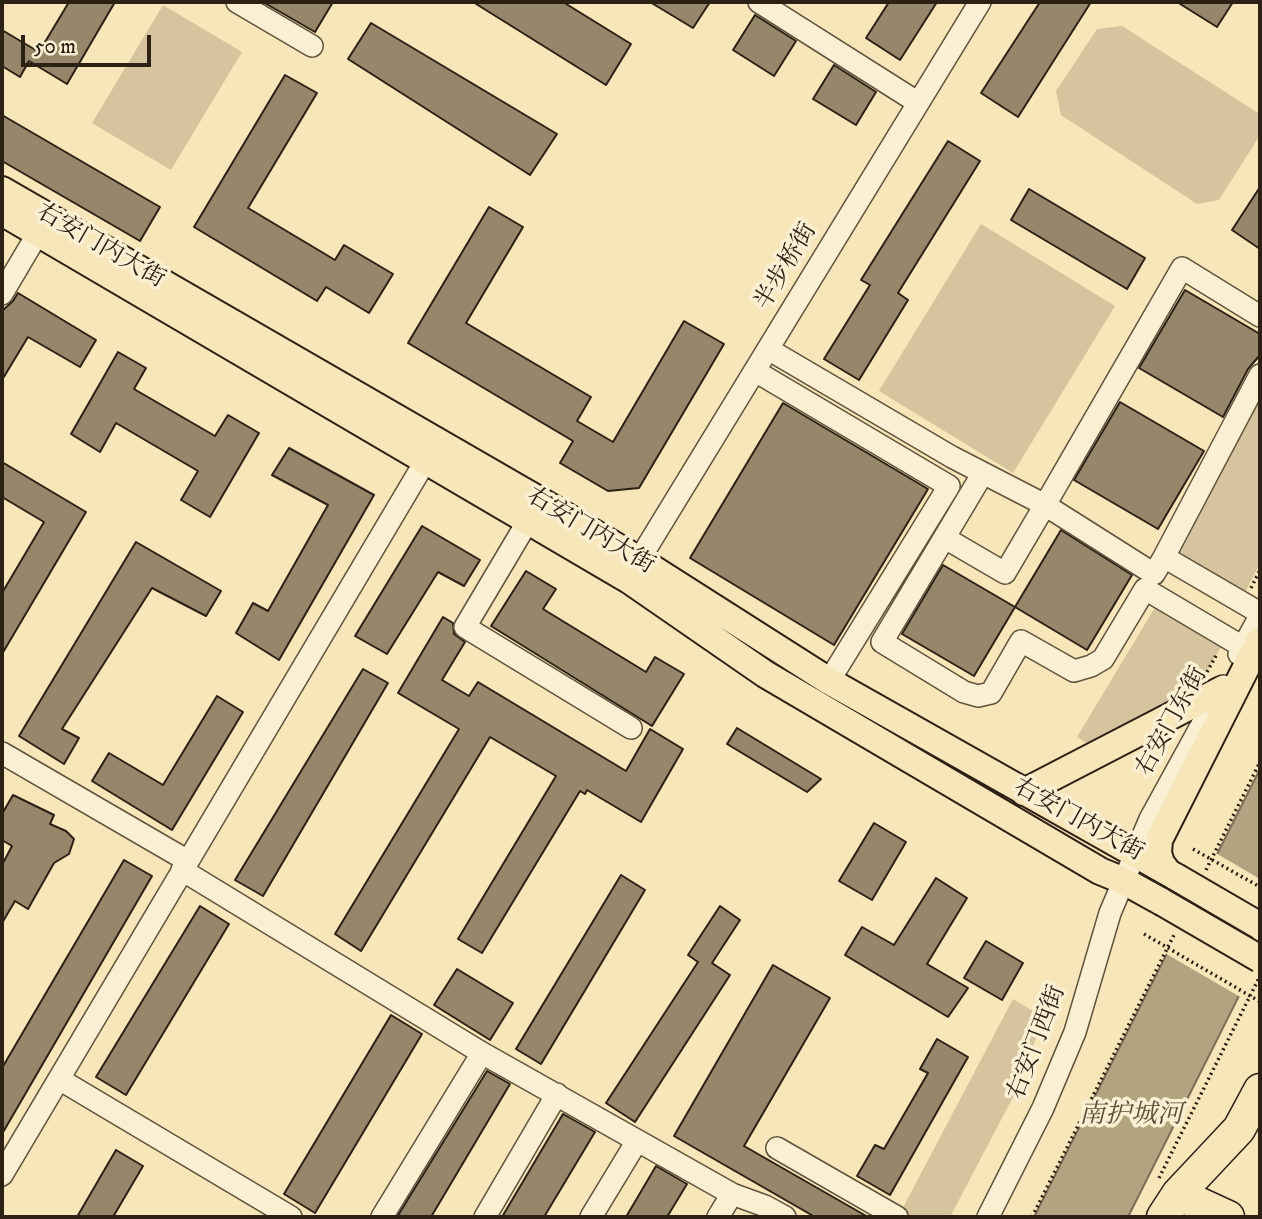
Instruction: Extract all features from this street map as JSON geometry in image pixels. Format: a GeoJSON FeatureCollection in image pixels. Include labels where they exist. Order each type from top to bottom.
{"type":"FeatureCollection","features":[{"type":"Feature","properties":{"kind":"highway"},"geometry":{"type":"LineString","coordinates":[[1166,1198],[1231,1139],[1259,1093]]}},
{"type":"Feature","properties":{"kind":"highway"},"geometry":{"type":"LineString","coordinates":[[1166,1198],[1228,1217]]}},
{"type":"Feature","properties":{"kind":"main road","name":"右安门内大街"},"geometry":{"type":"LineString","coordinates":[[2,190],[544,503],[829,681],[1024,792],[1181,877],[1260,926]]}},
{"type":"Feature","properties":{"kind":"main road","name":"右安门内大街"},"geometry":{"type":"LineString","coordinates":[[2,212],[629,580],[765,674],[1100,871],[1124,881],[1260,959]]}},
{"type":"Feature","properties":{"kind":"main road"},"geometry":{"type":"LineString","coordinates":[[1181,877],[1161,863],[1157,853],[1159,840],[1252,643]]}},
{"type":"Feature","properties":{"kind":"main road"},"geometry":{"type":"LineString","coordinates":[[1024,792],[1221,690]]}},
{"type":"Feature","properties":{"kind":"street"},"geometry":{"type":"LineString","coordinates":[[237,2],[312,46]]}},
{"type":"Feature","properties":{"kind":"street"},"geometry":{"type":"LineString","coordinates":[[759,2],[917,102]]}},
{"type":"Feature","properties":{"kind":"street","name":"半步桥街"},"geometry":{"type":"LineString","coordinates":[[639,560],[979,2]]}},
{"type":"Feature","properties":{"kind":"street"},"geometry":{"type":"LineString","coordinates":[[2,293],[38,233]]}},
{"type":"Feature","properties":{"kind":"street"},"geometry":{"type":"LineString","coordinates":[[945,538],[1005,573],[1182,268],[1260,316]]}},
{"type":"Feature","properties":{"kind":"street"},"geometry":{"type":"LineString","coordinates":[[768,349],[952,457],[1045,505],[1154,573],[1252,643]]}},
{"type":"Feature","properties":{"kind":"street"},"geometry":{"type":"LineString","coordinates":[[755,371],[949,486],[829,681]]}},
{"type":"Feature","properties":{"kind":"street"},"geometry":{"type":"LineString","coordinates":[[983,473],[882,642],[964,692],[978,696],[991,692],[1021,641],[1073,671],[1103,659],[1154,573],[1260,375]]}},
{"type":"Feature","properties":{"kind":"street"},"geometry":{"type":"LineString","coordinates":[[2,1175],[426,460]]}},
{"type":"Feature","properties":{"kind":"street"},"geometry":{"type":"LineString","coordinates":[[528,521],[466,627],[631,728]]}},
{"type":"Feature","properties":{"kind":"street"},"geometry":{"type":"LineString","coordinates":[[1154,573],[1260,614]]}},
{"type":"Feature","properties":{"kind":"street","name":"右安门东街"},"geometry":{"type":"LineString","coordinates":[[1124,881],[1150,819],[1221,690],[1252,643],[1260,614]]}},
{"type":"Feature","properties":{"kind":"street"},"geometry":{"type":"LineString","coordinates":[[2,754],[482,1053],[732,1194],[765,1206],[785,1217]]}},
{"type":"Feature","properties":{"kind":"street","name":"右安门西街"},"geometry":{"type":"LineString","coordinates":[[988,1217],[1043,1108],[1076,1032],[1099,944],[1124,881]]}},
{"type":"Feature","properties":{"kind":"street"},"geometry":{"type":"LineString","coordinates":[[382,1217],[482,1053]]}},
{"type":"Feature","properties":{"kind":"street"},"geometry":{"type":"LineString","coordinates":[[59,1079],[291,1217]]}},
{"type":"Feature","properties":{"kind":"street"},"geometry":{"type":"LineString","coordinates":[[485,1217],[557,1094]]}},
{"type":"Feature","properties":{"kind":"street"},"geometry":{"type":"LineString","coordinates":[[592,1217],[638,1141]]}},
{"type":"Feature","properties":{"kind":"street"},"geometry":{"type":"LineString","coordinates":[[777,1148],[897,1217]]}},
{"type":"Feature","properties":{"kind":"street"},"geometry":{"type":"LineString","coordinates":[[718,1217],[732,1194]]}},
{"type":"Feature","properties":{"kind":"path"},"geometry":{"type":"LineString","coordinates":[[1181,877],[1260,762]]}},
{"type":"Feature","properties":{"kind":"path"},"geometry":{"type":"LineString","coordinates":[[1193,849],[1260,887]]}},
{"type":"Feature","properties":{"kind":"path"},"geometry":{"type":"LineString","coordinates":[[1032,1217],[1177,929]]}},
{"type":"Feature","properties":{"kind":"path"},"geometry":{"type":"LineString","coordinates":[[1144,934],[1260,1001]]}},
{"type":"Feature","properties":{"kind":"path"},"geometry":{"type":"LineString","coordinates":[[1166,1198],[1260,977]]}},
{"type":"Feature","properties":{"kind":"shaded area"},"geometry":{"type":"Polygon","coordinates":[[[163,5],[242,52],[171,170],[92,123],[163,5]]]}},
{"type":"Feature","properties":{"kind":"shaded area"},"geometry":{"type":"Polygon","coordinates":[[[1122,26],[1258,113],[1260,135],[1219,200],[1197,204],[1061,115],[1056,91],[1097,29],[1122,26]]]}},
{"type":"Feature","properties":{"kind":"shaded area"},"geometry":{"type":"Polygon","coordinates":[[[981,224],[1115,306],[1013,473],[879,391],[981,224]]]}},
{"type":"Feature","properties":{"kind":"shaded area"},"geometry":{"type":"Polygon","coordinates":[[[1260,394],[1260,563],[1246,591],[1177,552],[1260,394]]]}},
{"type":"Feature","properties":{"kind":"shaded area"},"geometry":{"type":"Polygon","coordinates":[[[1157,604],[1223,644],[1187,704],[1098,750],[1077,737],[1157,604]]]}},
{"type":"Feature","properties":{"kind":"shaded area"},"geometry":{"type":"Polygon","coordinates":[[[1013,999],[1043,1017],[1022,1080],[950,1217],[898,1217],[1013,999]]]}},
{"type":"Feature","properties":{"kind":"water","name":"南护城河"},"geometry":{"type":"Polygon","coordinates":[[[1260,769],[1260,954],[1128,1217],[1034,1217],[1260,769]]]}},
{"type":"Feature","properties":{"kind":"pier"},"geometry":{"type":"Polygon","coordinates":[[[1214,852],[1260,879],[1260,961],[1242,998],[1163,952],[1214,852]]]}},
{"type":"Feature","properties":{"kind":"building"},"geometry":{"type":"Polygon","coordinates":[[[69,2],[115,2],[67,84],[29,61],[20,77],[2,66],[2,30],[39,52],[69,2]]]}},
{"type":"Feature","properties":{"kind":"building"},"geometry":{"type":"Polygon","coordinates":[[[263,2],[333,2],[315,32],[263,2]]]}},
{"type":"Feature","properties":{"kind":"building"},"geometry":{"type":"Polygon","coordinates":[[[473,2],[563,2],[631,44],[606,85],[473,2]]]}},
{"type":"Feature","properties":{"kind":"building"},"geometry":{"type":"Polygon","coordinates":[[[650,2],[710,2],[693,28],[650,2]]]}},
{"type":"Feature","properties":{"kind":"building"},"geometry":{"type":"Polygon","coordinates":[[[889,2],[937,2],[900,60],[866,38],[889,2]]]}},
{"type":"Feature","properties":{"kind":"building"},"geometry":{"type":"Polygon","coordinates":[[[1040,2],[1091,2],[1018,117],[981,93],[1040,2]]]}},
{"type":"Feature","properties":{"kind":"building"},"geometry":{"type":"Polygon","coordinates":[[[1177,2],[1233,2],[1217,27],[1177,2]]]}},
{"type":"Feature","properties":{"kind":"building"},"geometry":{"type":"Polygon","coordinates":[[[755,15],[796,41],[774,76],[733,50],[755,15]]]}},
{"type":"Feature","properties":{"kind":"building"},"geometry":{"type":"Polygon","coordinates":[[[371,23],[557,134],[530,175],[348,59],[371,23]]]}},
{"type":"Feature","properties":{"kind":"building"},"geometry":{"type":"Polygon","coordinates":[[[834,65],[876,92],[856,125],[813,99],[834,65]]]}},
{"type":"Feature","properties":{"kind":"building"},"geometry":{"type":"Polygon","coordinates":[[[285,75],[317,93],[248,208],[335,260],[344,245],[393,274],[369,313],[326,287],[317,301],[194,227],[285,75]]]}},
{"type":"Feature","properties":{"kind":"building"},"geometry":{"type":"Polygon","coordinates":[[[2,115],[160,207],[140,241],[2,161],[2,115]]]}},
{"type":"Feature","properties":{"kind":"building"},"geometry":{"type":"Polygon","coordinates":[[[948,141],[980,161],[898,293],[908,300],[859,380],[824,359],[870,285],[861,280],[948,141]]]}},
{"type":"Feature","properties":{"kind":"building"},"geometry":{"type":"Polygon","coordinates":[[[1260,187],[1260,249],[1232,230],[1260,187]]]}},
{"type":"Feature","properties":{"kind":"building"},"geometry":{"type":"Polygon","coordinates":[[[1029,189],[1145,258],[1127,289],[1011,220],[1029,189]]]}},
{"type":"Feature","properties":{"kind":"building"},"geometry":{"type":"Polygon","coordinates":[[[489,207],[523,227],[466,323],[591,397],[577,421],[613,442],[684,321],[724,344],[639,488],[608,491],[560,463],[573,441],[408,343],[489,207]]]}},
{"type":"Feature","properties":{"kind":"building"},"geometry":{"type":"Polygon","coordinates":[[[1185,290],[1260,334],[1260,355],[1248,369],[1223,417],[1139,368],[1185,290]]]}},
{"type":"Feature","properties":{"kind":"building"},"geometry":{"type":"Polygon","coordinates":[[[18,293],[96,340],[80,367],[28,337],[2,380],[2,311],[18,293]]]}},
{"type":"Feature","properties":{"kind":"building"},"geometry":{"type":"Polygon","coordinates":[[[118,352],[146,368],[134,389],[215,436],[228,415],[259,433],[210,517],[181,500],[198,471],[116,423],[100,452],[71,434],[118,352]]]}},
{"type":"Feature","properties":{"kind":"building"},"geometry":{"type":"Polygon","coordinates":[[[1120,402],[1204,451],[1158,529],[1074,480],[1120,402]]]}},
{"type":"Feature","properties":{"kind":"building"},"geometry":{"type":"Polygon","coordinates":[[[783,403],[928,489],[834,645],[690,558],[783,403]]]}},
{"type":"Feature","properties":{"kind":"building"},"geometry":{"type":"Polygon","coordinates":[[[289,448],[374,495],[279,660],[236,633],[253,603],[268,611],[328,505],[272,475],[289,448]]]}},
{"type":"Feature","properties":{"kind":"building"},"geometry":{"type":"Polygon","coordinates":[[[2,462],[86,512],[2,654],[2,593],[44,522],[2,497],[2,462]]]}},
{"type":"Feature","properties":{"kind":"building"},"geometry":{"type":"Polygon","coordinates":[[[422,526],[480,560],[464,586],[438,572],[387,654],[355,636],[422,526]]]}},
{"type":"Feature","properties":{"kind":"building"},"geometry":{"type":"Polygon","coordinates":[[[1061,530],[1132,575],[1087,650],[1015,607],[1061,530]]]}},
{"type":"Feature","properties":{"kind":"building"},"geometry":{"type":"Polygon","coordinates":[[[136,542],[221,591],[206,616],[152,588],[62,729],[79,738],[64,764],[19,736],[136,542]]]}},
{"type":"Feature","properties":{"kind":"building"},"geometry":{"type":"Polygon","coordinates":[[[943,565],[1015,607],[974,676],[902,634],[943,565]]]}},
{"type":"Feature","properties":{"kind":"building"},"geometry":{"type":"Polygon","coordinates":[[[526,571],[556,589],[543,609],[646,672],[655,657],[684,674],[652,726],[491,626],[526,571]]]}},
{"type":"Feature","properties":{"kind":"building"},"geometry":{"type":"Polygon","coordinates":[[[443,617],[453,623],[454,634],[465,642],[442,680],[469,696],[478,682],[626,771],[650,729],[683,749],[641,822],[587,790],[585,794],[580,791],[482,953],[458,939],[556,776],[490,737],[361,951],[335,934],[459,729],[398,693],[443,617]]]}},
{"type":"Feature","properties":{"kind":"building"},"geometry":{"type":"Polygon","coordinates":[[[363,669],[388,683],[263,896],[235,880],[363,669]]]}},
{"type":"Feature","properties":{"kind":"building"},"geometry":{"type":"Polygon","coordinates":[[[217,696],[243,712],[172,830],[92,781],[109,753],[163,785],[217,696]]]}},
{"type":"Feature","properties":{"kind":"building"},"geometry":{"type":"Polygon","coordinates":[[[737,728],[821,779],[807,792],[727,744],[737,728]]]}},
{"type":"Feature","properties":{"kind":"building"},"geometry":{"type":"Polygon","coordinates":[[[13,795],[54,815],[50,824],[66,831],[74,839],[69,854],[54,863],[28,909],[15,901],[2,923],[2,865],[12,846],[2,840],[2,814],[13,795]]]}},
{"type":"Feature","properties":{"kind":"building"},"geometry":{"type":"Polygon","coordinates":[[[874,823],[906,842],[872,900],[839,881],[874,823]]]}},
{"type":"Feature","properties":{"kind":"building"},"geometry":{"type":"Polygon","coordinates":[[[124,860],[152,876],[2,1134],[2,1068],[124,860]]]}},
{"type":"Feature","properties":{"kind":"building"},"geometry":{"type":"Polygon","coordinates":[[[621,875],[645,890],[541,1064],[516,1049],[621,875]]]}},
{"type":"Feature","properties":{"kind":"building"},"geometry":{"type":"Polygon","coordinates":[[[936,878],[967,898],[927,964],[968,988],[948,1017],[845,955],[862,927],[894,945],[936,878]]]}},
{"type":"Feature","properties":{"kind":"building"},"geometry":{"type":"Polygon","coordinates":[[[200,906],[229,924],[126,1095],[96,1077],[200,906]]]}},
{"type":"Feature","properties":{"kind":"building"},"geometry":{"type":"Polygon","coordinates":[[[720,906],[740,920],[712,963],[730,975],[635,1122],[606,1103],[698,962],[688,955],[720,906]]]}},
{"type":"Feature","properties":{"kind":"building"},"geometry":{"type":"Polygon","coordinates":[[[986,941],[1023,963],[1002,1000],[964,978],[986,941]]]}},
{"type":"Feature","properties":{"kind":"building"},"geometry":{"type":"Polygon","coordinates":[[[773,965],[830,998],[744,1146],[868,1217],[815,1217],[674,1136],[773,965]]]}},
{"type":"Feature","properties":{"kind":"building"},"geometry":{"type":"Polygon","coordinates":[[[457,969],[513,1003],[490,1040],[434,1005],[457,969]]]}},
{"type":"Feature","properties":{"kind":"building"},"geometry":{"type":"Polygon","coordinates":[[[391,1015],[422,1034],[315,1213],[284,1194],[391,1015]]]}},
{"type":"Feature","properties":{"kind":"building"},"geometry":{"type":"Polygon","coordinates":[[[937,1039],[968,1057],[890,1195],[857,1176],[875,1145],[884,1149],[928,1073],[920,1069],[937,1039]]]}},
{"type":"Feature","properties":{"kind":"building"},"geometry":{"type":"Polygon","coordinates":[[[487,1071],[510,1084],[431,1217],[397,1217],[487,1071]]]}},
{"type":"Feature","properties":{"kind":"building"},"geometry":{"type":"Polygon","coordinates":[[[563,1114],[595,1132],[544,1217],[502,1217],[563,1114]]]}},
{"type":"Feature","properties":{"kind":"building"},"geometry":{"type":"Polygon","coordinates":[[[116,1150],[143,1166],[113,1217],[77,1217],[116,1150]]]}},
{"type":"Feature","properties":{"kind":"building"},"geometry":{"type":"Polygon","coordinates":[[[656,1166],[687,1184],[667,1217],[626,1217],[656,1166]]]}}]}
